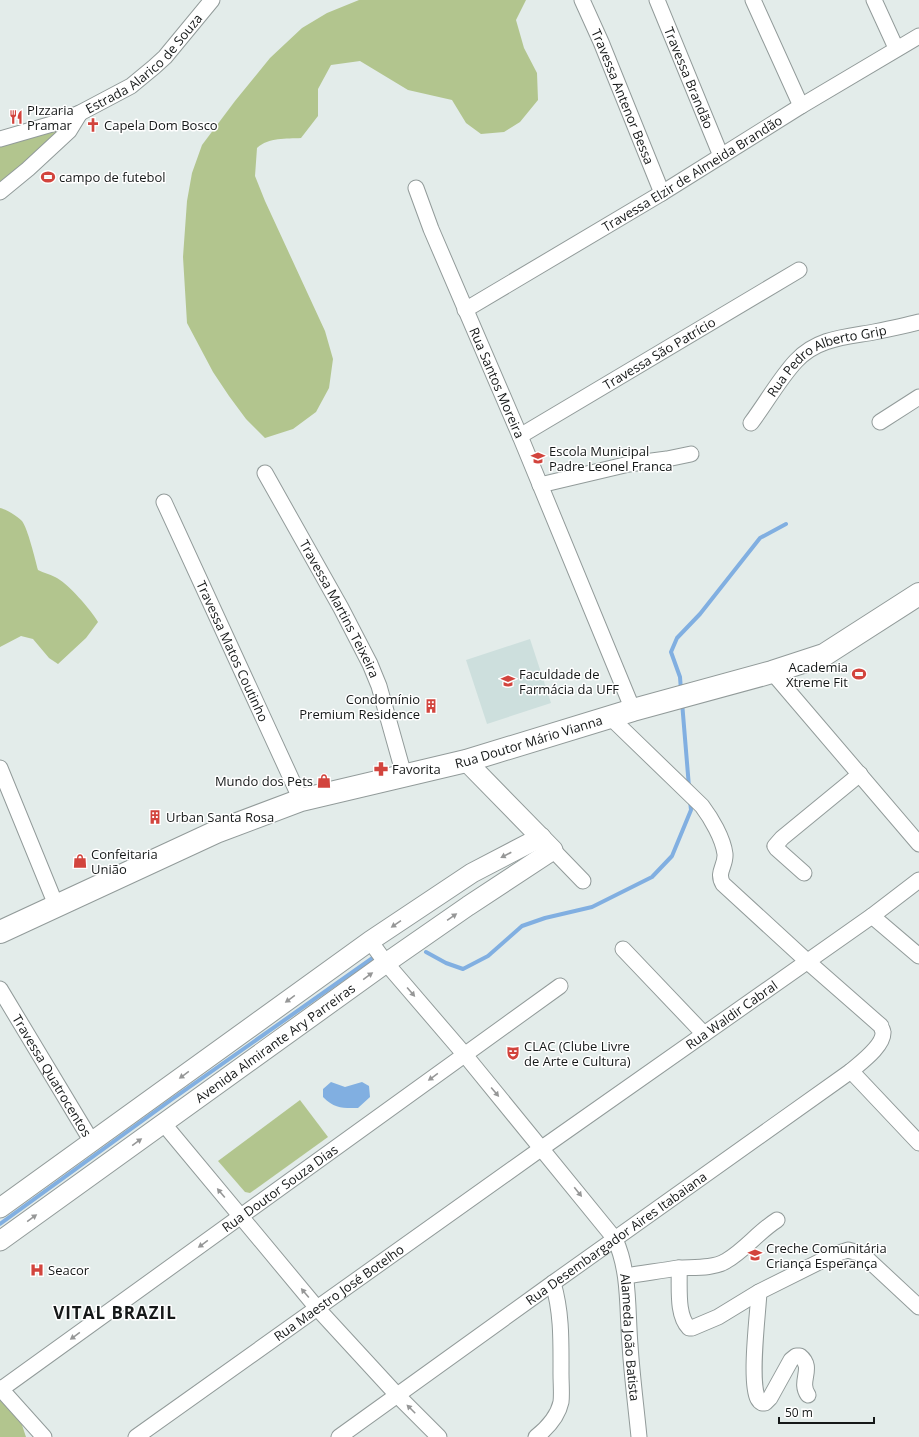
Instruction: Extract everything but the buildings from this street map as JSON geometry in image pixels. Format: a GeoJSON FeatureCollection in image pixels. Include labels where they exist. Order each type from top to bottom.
{"type":"FeatureCollection","features":[{"type":"Feature","properties":{"kind":"main road","name":"Rua Doutor Mário Vianna"},"geometry":{"type":"LineString","coordinates":[[0,932],[216,832],[301,800],[404,775],[466,762],[633,710],[772,672],[824,656],[919,594]]}},
{"type":"Feature","properties":{"kind":"street","name":"Estrada Alarico de Souza"},"geometry":{"type":"LineString","coordinates":[[0,139],[52,124],[80,113],[130,86],[154,67],[180,40],[191,23],[212,0]]}},
{"type":"Feature","properties":{"kind":"street","name":"Travessa Antenor Bessa"},"geometry":{"type":"LineString","coordinates":[[582,0],[601,42],[662,193]]}},
{"type":"Feature","properties":{"kind":"street","name":"Travessa Brandão"},"geometry":{"type":"LineString","coordinates":[[657,0],[721,156]]}},
{"type":"Feature","properties":{"kind":"street"},"geometry":{"type":"LineString","coordinates":[[753,0],[801,106]]}},
{"type":"Feature","properties":{"kind":"street"},"geometry":{"type":"LineString","coordinates":[[874,0],[896,48]]}},
{"type":"Feature","properties":{"kind":"street","name":"Travessa Elzir de Almeida Brandão"},"geometry":{"type":"LineString","coordinates":[[465,310],[662,193],[801,106],[896,48],[919,36]]}},
{"type":"Feature","properties":{"kind":"street"},"geometry":{"type":"LineString","coordinates":[[0,192],[28,169],[69,131],[80,113]]}},
{"type":"Feature","properties":{"kind":"street","name":"Rua Santos Moreira"},"geometry":{"type":"LineString","coordinates":[[416,188],[431,229],[520,436],[633,710]]}},
{"type":"Feature","properties":{"kind":"street","name":"Travessa São Patrício"},"geometry":{"type":"LineString","coordinates":[[520,436],[799,270]]}},
{"type":"Feature","properties":{"kind":"street","name":"Rua Pedro Alberto Grip"},"geometry":{"type":"LineString","coordinates":[[751,423],[797,360],[815,345],[843,336],[875,332],[919,322]]}},
{"type":"Feature","properties":{"kind":"street"},"geometry":{"type":"LineString","coordinates":[[880,422],[919,397]]}},
{"type":"Feature","properties":{"kind":"street"},"geometry":{"type":"LineString","coordinates":[[540,485],[629,464],[691,454]]}},
{"type":"Feature","properties":{"kind":"street","name":"Travessa Martins Teixeira"},"geometry":{"type":"LineString","coordinates":[[265,473],[341,608],[370,664],[379,686],[404,775]]}},
{"type":"Feature","properties":{"kind":"street","name":"Travessa Matos Coutinho"},"geometry":{"type":"LineString","coordinates":[[164,502],[301,800]]}},
{"type":"Feature","properties":{"kind":"street"},"geometry":{"type":"LineString","coordinates":[[772,672],[919,844]]}},
{"type":"Feature","properties":{"kind":"street"},"geometry":{"type":"LineString","coordinates":[[610,718],[702,806],[713,820],[724,852],[720,875],[723,884],[808,962]]}},
{"type":"Feature","properties":{"kind":"street"},"geometry":{"type":"LineString","coordinates":[[466,762],[583,881]]}},
{"type":"Feature","properties":{"kind":"street"},"geometry":{"type":"LineString","coordinates":[[0,768],[56,905]]}},
{"type":"Feature","properties":{"kind":"street"},"geometry":{"type":"LineString","coordinates":[[804,873],[776,849],[776,844],[860,774]]}},
{"type":"Feature","properties":{"kind":"street","name":"Avenida Almirante Ary Parreiras"},"geometry":{"type":"LineString","coordinates":[[0,1208],[370,941],[472,873],[547,844]]}},
{"type":"Feature","properties":{"kind":"street","name":"Avenida Almirante Ary Parreiras"},"geometry":{"type":"LineString","coordinates":[[0,1241],[386,963],[468,906],[547,844]]}},
{"type":"Feature","properties":{"kind":"street","name":"Rua Waldir Cabral"},"geometry":{"type":"LineString","coordinates":[[542,1148],[808,962],[919,880]]}},
{"type":"Feature","properties":{"kind":"street"},"geometry":{"type":"LineString","coordinates":[[872,916],[919,956]]}},
{"type":"Feature","properties":{"kind":"street","name":"Alameda João Batista"},"geometry":{"type":"LineString","coordinates":[[370,941],[386,963],[465,1055],[615,1238],[621,1251],[626,1276],[630,1345],[639,1437]]}},
{"type":"Feature","properties":{"kind":"street"},"geometry":{"type":"LineString","coordinates":[[623,949],[704,1034]]}},
{"type":"Feature","properties":{"kind":"street","name":"Rua Desembargador Aires Itabaiana"},"geometry":{"type":"LineString","coordinates":[[339,1437],[398,1396],[615,1238],[851,1071],[871,1055],[882,1038],[883,1032],[877,1022],[808,962]]}},
{"type":"Feature","properties":{"kind":"street","name":"Rua Doutor Souza Dias"},"geometry":{"type":"LineString","coordinates":[[0,1389],[560,986]]}},
{"type":"Feature","properties":{"kind":"street","name":"Travessa Quatrocentos"},"geometry":{"type":"LineString","coordinates":[[0,989],[92,1142]]}},
{"type":"Feature","properties":{"kind":"street"},"geometry":{"type":"LineString","coordinates":[[851,1071],[919,1144]]}},
{"type":"Feature","properties":{"kind":"street"},"geometry":{"type":"LineString","coordinates":[[163,1123],[317,1308],[398,1396],[439,1437]]}},
{"type":"Feature","properties":{"kind":"street","name":"Rua Maestro José Botelho"},"geometry":{"type":"LineString","coordinates":[[136,1437],[542,1148]]}},
{"type":"Feature","properties":{"kind":"street"},"geometry":{"type":"LineString","coordinates":[[626,1276],[679,1268],[701,1267],[725,1262],[737,1254],[776,1220]]}},
{"type":"Feature","properties":{"kind":"street"},"geometry":{"type":"LineString","coordinates":[[679,1268],[680,1313],[689,1328],[718,1317],[759,1292],[833,1255],[848,1250],[862,1254],[919,1307]]}},
{"type":"Feature","properties":{"kind":"street"},"geometry":{"type":"LineString","coordinates":[[536,1437],[553,1418],[560,1402],[561,1325],[557,1296],[553,1283]]}},
{"type":"Feature","properties":{"kind":"street"},"geometry":{"type":"LineString","coordinates":[[759,1292],[754,1366],[758,1398],[762,1403],[765,1403],[770,1398],[791,1360],[796,1356],[800,1356],[806,1364],[807,1368],[804,1386],[808,1395]]}},
{"type":"Feature","properties":{"kind":"street"},"geometry":{"type":"LineString","coordinates":[[0,1389],[44,1437]]}},
{"type":"Feature","properties":{"kind":"shaded area","name":"Faculdade de Farmácia da UFF"},"geometry":{"type":"Polygon","coordinates":[[[530,639],[551,703],[487,724],[466,660],[530,639]]]}},
{"type":"Feature","properties":{"kind":"green space"},"geometry":{"type":"Polygon","coordinates":[[[359,0],[526,0],[516,20],[524,48],[537,73],[538,100],[520,122],[504,132],[481,134],[466,123],[452,100],[408,90],[360,61],[331,65],[318,89],[318,116],[301,138],[272,140],[257,148],[255,176],[325,331],[333,359],[329,388],[316,412],[293,429],[265,438],[246,419],[229,396],[213,372],[187,323],[183,257],[187,201],[192,173],[202,145],[270,58],[302,28],[327,13],[359,0]]]}},
{"type":"Feature","properties":{"kind":"green space"},"geometry":{"type":"Polygon","coordinates":[[[80,113],[0,192],[0,139],[80,113]]]}},
{"type":"Feature","properties":{"kind":"green space"},"geometry":{"type":"Polygon","coordinates":[[[0,508],[11,513],[22,521],[29,537],[38,570],[55,577],[66,584],[98,622],[86,638],[58,664],[49,658],[33,639],[21,636],[0,647],[0,508]]]}},
{"type":"Feature","properties":{"kind":"green space"},"geometry":{"type":"Polygon","coordinates":[[[300,1100],[328,1137],[250,1193],[245,1192],[218,1161],[300,1100]]]}},
{"type":"Feature","properties":{"kind":"green space"},"geometry":{"type":"Polygon","coordinates":[[[0,1390],[15,1404],[26,1437],[0,1437],[0,1390]]]}},
{"type":"Feature","properties":{"kind":"water"},"geometry":{"type":"Polygon","coordinates":[[[331,1082],[345,1087],[362,1082],[369,1086],[370,1097],[358,1108],[343,1108],[335,1106],[323,1097],[323,1089],[331,1082]]]}},
{"type":"Feature","properties":{"kind":"waterway"},"geometry":{"type":"LineString","coordinates":[[681,690],[680,677],[671,652],[677,638],[700,614],[760,538],[786,524]]}},
{"type":"Feature","properties":{"kind":"waterway"},"geometry":{"type":"LineString","coordinates":[[682,702],[689,787]]}},
{"type":"Feature","properties":{"kind":"waterway"},"geometry":{"type":"LineString","coordinates":[[426,952],[446,963],[463,969],[488,956],[522,926],[545,918],[592,907],[652,877],[672,856],[691,810],[690,800]]}},
{"type":"Feature","properties":{"kind":"waterway"},"geometry":{"type":"LineString","coordinates":[[0,1224],[171,1100],[374,957]]}},
{"type":"Feature","properties":{"kind":"place","name":"PIzzaria Pramar"},"geometry":{"type":"Point","coordinates":[16,117]}},
{"type":"Feature","properties":{"kind":"place","name":"Capela Dom Bosco"},"geometry":{"type":"Point","coordinates":[93,125]}},
{"type":"Feature","properties":{"kind":"place","name":"campo de futebol"},"geometry":{"type":"Point","coordinates":[48,177]}},
{"type":"Feature","properties":{"kind":"place","name":"Escola Municipal Padre Leonel Franca"},"geometry":{"type":"Point","coordinates":[538,458]}},
{"type":"Feature","properties":{"kind":"place","name":"Academia Xtreme Fit"},"geometry":{"type":"Point","coordinates":[859,674]}},
{"type":"Feature","properties":{"kind":"place","name":"Faculdade de Farmácia da UFF"},"geometry":{"type":"Point","coordinates":[508,681]}},
{"type":"Feature","properties":{"kind":"place","name":"Condomínio Premium Residence"},"geometry":{"type":"Point","coordinates":[431,706]}},
{"type":"Feature","properties":{"kind":"place","name":"Favorita"},"geometry":{"type":"Point","coordinates":[381,769]}},
{"type":"Feature","properties":{"kind":"place","name":"Mundo dos Pets"},"geometry":{"type":"Point","coordinates":[324,781]}},
{"type":"Feature","properties":{"kind":"place","name":"Urban Santa Rosa"},"geometry":{"type":"Point","coordinates":[155,817]}},
{"type":"Feature","properties":{"kind":"place","name":"Confeitaria União"},"geometry":{"type":"Point","coordinates":[80,861]}},
{"type":"Feature","properties":{"kind":"place","name":"CLAC (Clube Livre de Arte e Cultura)"},"geometry":{"type":"Point","coordinates":[513,1053]}},
{"type":"Feature","properties":{"kind":"place","name":"Creche Comunitária Criança Esperança"},"geometry":{"type":"Point","coordinates":[755,1255]}},
{"type":"Feature","properties":{"kind":"place","name":"Seacor"},"geometry":{"type":"Point","coordinates":[37,1270]}},
{"type":"Feature","properties":{"kind":"district","name":"VITAL BRAZIL"},"geometry":{"type":"Point","coordinates":[115,1312]}}]}
